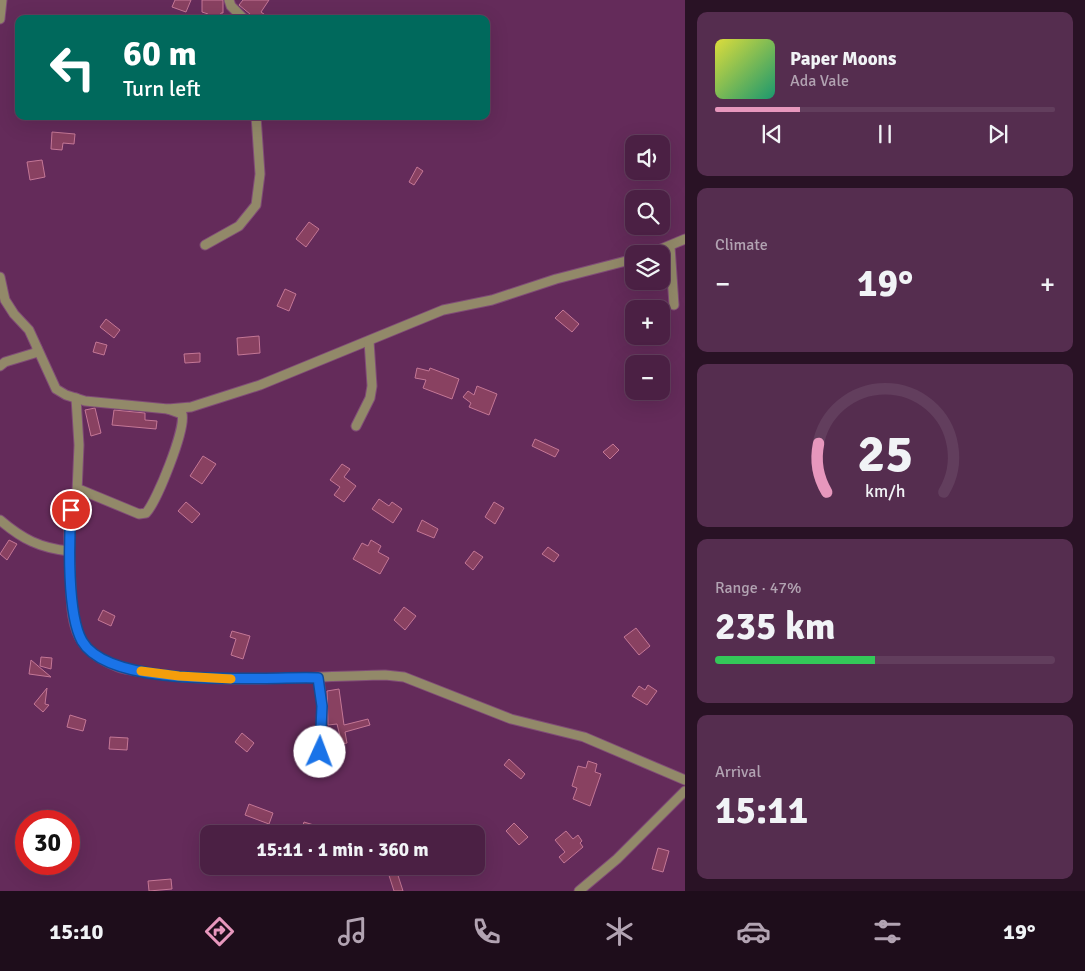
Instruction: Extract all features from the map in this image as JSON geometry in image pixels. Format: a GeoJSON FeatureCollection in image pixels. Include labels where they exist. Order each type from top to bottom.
{"type":"FeatureCollection","features":[{"type":"Feature","properties":{"kind":"street"},"geometry":{"type":"LineString","coordinates":[[0,19],[2,0]]}},
{"type":"Feature","properties":{"kind":"street"},"geometry":{"type":"LineString","coordinates":[[229,0],[231,6],[240,15]]}},
{"type":"Feature","properties":{"kind":"street"},"geometry":{"type":"LineString","coordinates":[[205,245],[239,226],[256,205],[260,174],[256,120]]}},
{"type":"Feature","properties":{"kind":"street"},"geometry":{"type":"LineString","coordinates":[[674,305],[670,246],[685,239]]}},
{"type":"Feature","properties":{"kind":"street"},"geometry":{"type":"LineString","coordinates":[[0,277],[5,300],[14,314],[29,330],[56,389],[76,398],[168,409],[191,407],[260,385],[369,341],[409,322],[443,310],[492,300],[556,279],[625,260]]}},
{"type":"Feature","properties":{"kind":"street"},"geometry":{"type":"LineString","coordinates":[[356,426],[370,398],[372,386],[369,341]]}},
{"type":"Feature","properties":{"kind":"street"},"geometry":{"type":"LineString","coordinates":[[0,366],[5,362],[38,352],[37,348]]}},
{"type":"Feature","properties":{"kind":"street"},"geometry":{"type":"LineString","coordinates":[[76,398],[80,446],[77,492],[71,510],[69,551],[72,602],[75,623],[82,642],[95,655],[121,668],[162,675],[214,679],[385,675],[404,677],[512,719],[584,737],[685,780]]}},
{"type":"Feature","properties":{"kind":"street"},"geometry":{"type":"LineString","coordinates":[[77,492],[81,490],[86,491],[139,514],[146,513],[158,494],[181,430],[182,414],[168,409]]}},
{"type":"Feature","properties":{"kind":"street"},"geometry":{"type":"LineString","coordinates":[[0,520],[24,537],[48,549],[69,551]]}},
{"type":"Feature","properties":{"kind":"street"},"geometry":{"type":"LineString","coordinates":[[318,678],[322,706],[320,768]]}},
{"type":"Feature","properties":{"kind":"street"},"geometry":{"type":"LineString","coordinates":[[579,891],[617,859],[685,791]]}},
{"type":"Feature","properties":{"kind":"building"},"geometry":{"type":"Polygon","coordinates":[[[175,0],[191,0],[186,12],[172,7],[175,0]]]}},
{"type":"Feature","properties":{"kind":"building"},"geometry":{"type":"Polygon","coordinates":[[[202,0],[223,0],[223,13],[220,15],[208,15],[202,12],[202,0]]]}},
{"type":"Feature","properties":{"kind":"building"},"geometry":{"type":"Polygon","coordinates":[[[243,0],[269,0],[261,12],[265,15],[251,15],[239,5],[243,0]]]}},
{"type":"Feature","properties":{"kind":"building"},"geometry":{"type":"Polygon","coordinates":[[[52,132],[75,134],[74,144],[63,143],[62,150],[51,149],[52,132]]]}},
{"type":"Feature","properties":{"kind":"building"},"geometry":{"type":"Polygon","coordinates":[[[42,160],[45,177],[30,180],[27,162],[42,160]]]}},
{"type":"Feature","properties":{"kind":"building"},"geometry":{"type":"Polygon","coordinates":[[[417,167],[423,171],[414,185],[409,182],[417,167]]]}},
{"type":"Feature","properties":{"kind":"building"},"geometry":{"type":"Polygon","coordinates":[[[309,222],[319,229],[306,247],[296,239],[309,222]]]}},
{"type":"Feature","properties":{"kind":"building"},"geometry":{"type":"Polygon","coordinates":[[[285,289],[296,294],[289,311],[277,306],[285,289]]]}},
{"type":"Feature","properties":{"kind":"building"},"geometry":{"type":"Polygon","coordinates":[[[563,310],[579,324],[572,332],[555,318],[563,310]]]}},
{"type":"Feature","properties":{"kind":"building"},"geometry":{"type":"Polygon","coordinates":[[[106,319],[120,330],[114,338],[100,327],[106,319]]]}},
{"type":"Feature","properties":{"kind":"building"},"geometry":{"type":"Polygon","coordinates":[[[259,336],[260,353],[238,355],[237,338],[259,336]]]}},
{"type":"Feature","properties":{"kind":"building"},"geometry":{"type":"Polygon","coordinates":[[[96,342],[107,345],[104,355],[93,352],[96,342]]]}},
{"type":"Feature","properties":{"kind":"building"},"geometry":{"type":"Polygon","coordinates":[[[200,353],[200,362],[185,363],[184,354],[200,353]]]}},
{"type":"Feature","properties":{"kind":"building"},"geometry":{"type":"Polygon","coordinates":[[[417,368],[429,371],[430,368],[459,379],[452,399],[423,388],[426,380],[415,378],[417,368]]]}},
{"type":"Feature","properties":{"kind":"building"},"geometry":{"type":"Polygon","coordinates":[[[477,386],[497,394],[489,415],[469,407],[471,403],[463,397],[468,391],[474,395],[477,386]]]}},
{"type":"Feature","properties":{"kind":"building"},"geometry":{"type":"Polygon","coordinates":[[[95,408],[101,433],[91,436],[85,410],[95,408]]]}},
{"type":"Feature","properties":{"kind":"building"},"geometry":{"type":"Polygon","coordinates":[[[114,410],[145,413],[145,420],[157,421],[156,429],[112,425],[114,410]]]}},
{"type":"Feature","properties":{"kind":"building"},"geometry":{"type":"Polygon","coordinates":[[[535,439],[559,450],[555,457],[532,446],[535,439]]]}},
{"type":"Feature","properties":{"kind":"building"},"geometry":{"type":"Polygon","coordinates":[[[613,444],[619,450],[610,459],[603,452],[613,444]]]}},
{"type":"Feature","properties":{"kind":"building"},"geometry":{"type":"Polygon","coordinates":[[[203,456],[216,464],[202,484],[190,476],[203,456]]]}},
{"type":"Feature","properties":{"kind":"building"},"geometry":{"type":"Polygon","coordinates":[[[342,464],[350,469],[344,477],[356,486],[344,502],[334,495],[340,487],[330,480],[342,464]]]}},
{"type":"Feature","properties":{"kind":"building"},"geometry":{"type":"Polygon","coordinates":[[[379,499],[389,506],[392,502],[402,509],[393,523],[372,509],[379,499]]]}},
{"type":"Feature","properties":{"kind":"building"},"geometry":{"type":"Polygon","coordinates":[[[186,502],[200,514],[192,523],[178,511],[186,502]]]}},
{"type":"Feature","properties":{"kind":"building"},"geometry":{"type":"Polygon","coordinates":[[[494,502],[504,508],[495,524],[485,517],[494,502]]]}},
{"type":"Feature","properties":{"kind":"building"},"geometry":{"type":"Polygon","coordinates":[[[422,520],[438,529],[434,538],[417,531],[422,520]]]}},
{"type":"Feature","properties":{"kind":"building"},"geometry":{"type":"Polygon","coordinates":[[[9,540],[17,544],[7,560],[0,554],[9,540]]]}},
{"type":"Feature","properties":{"kind":"building"},"geometry":{"type":"Polygon","coordinates":[[[371,540],[381,546],[378,552],[389,558],[380,574],[353,559],[362,543],[368,546],[371,540]]]}},
{"type":"Feature","properties":{"kind":"building"},"geometry":{"type":"Polygon","coordinates":[[[548,547],[559,555],[554,562],[542,554],[548,547]]]}},
{"type":"Feature","properties":{"kind":"building"},"geometry":{"type":"Polygon","coordinates":[[[474,551],[483,557],[473,570],[465,563],[474,551]]]}},
{"type":"Feature","properties":{"kind":"building"},"geometry":{"type":"Polygon","coordinates":[[[404,607],[416,616],[405,630],[394,620],[404,607]]]}},
{"type":"Feature","properties":{"kind":"building"},"geometry":{"type":"Polygon","coordinates":[[[103,610],[115,616],[111,626],[98,620],[103,610]]]}},
{"type":"Feature","properties":{"kind":"building"},"geometry":{"type":"Polygon","coordinates":[[[636,628],[650,646],[639,655],[624,637],[636,628]]]}},
{"type":"Feature","properties":{"kind":"building"},"geometry":{"type":"Polygon","coordinates":[[[232,631],[250,636],[243,659],[231,655],[236,639],[230,637],[232,631]]]}},
{"type":"Feature","properties":{"kind":"building"},"geometry":{"type":"Polygon","coordinates":[[[41,657],[52,658],[51,669],[40,666],[41,657]]]}},
{"type":"Feature","properties":{"kind":"building"},"geometry":{"type":"Polygon","coordinates":[[[31,660],[51,677],[29,674],[31,660]]]}},
{"type":"Feature","properties":{"kind":"building"},"geometry":{"type":"Polygon","coordinates":[[[648,685],[657,691],[647,705],[632,696],[639,686],[645,690],[648,685]]]}},
{"type":"Feature","properties":{"kind":"building"},"geometry":{"type":"Polygon","coordinates":[[[47,688],[45,704],[49,705],[43,712],[34,704],[47,688]]]}},
{"type":"Feature","properties":{"kind":"building"},"geometry":{"type":"Polygon","coordinates":[[[339,689],[344,725],[368,719],[370,725],[345,732],[347,743],[342,744],[337,724],[328,725],[327,691],[339,689]]]}},
{"type":"Feature","properties":{"kind":"building"},"geometry":{"type":"Polygon","coordinates":[[[70,715],[86,720],[83,731],[67,727],[70,715]]]}},
{"type":"Feature","properties":{"kind":"building"},"geometry":{"type":"Polygon","coordinates":[[[242,733],[254,743],[247,752],[235,742],[242,733]]]}},
{"type":"Feature","properties":{"kind":"building"},"geometry":{"type":"Polygon","coordinates":[[[110,737],[128,738],[127,750],[109,749],[110,737]]]}},
{"type":"Feature","properties":{"kind":"building"},"geometry":{"type":"Polygon","coordinates":[[[509,759],[525,774],[521,779],[504,765],[509,759]]]}},
{"type":"Feature","properties":{"kind":"building"},"geometry":{"type":"Polygon","coordinates":[[[588,761],[597,764],[595,772],[601,774],[590,806],[573,799],[577,788],[572,786],[578,766],[586,768],[588,761]]]}},
{"type":"Feature","properties":{"kind":"building"},"geometry":{"type":"Polygon","coordinates":[[[249,804],[273,813],[269,824],[245,815],[249,804]]]}},
{"type":"Feature","properties":{"kind":"building"},"geometry":{"type":"Polygon","coordinates":[[[304,822],[314,825],[303,825],[304,822]]]}},
{"type":"Feature","properties":{"kind":"building"},"geometry":{"type":"Polygon","coordinates":[[[514,823],[528,837],[519,845],[506,831],[514,823]]]}},
{"type":"Feature","properties":{"kind":"building"},"geometry":{"type":"Polygon","coordinates":[[[566,831],[573,839],[578,835],[583,847],[564,863],[559,857],[565,852],[555,840],[566,831]]]}},
{"type":"Feature","properties":{"kind":"building"},"geometry":{"type":"Polygon","coordinates":[[[658,848],[669,851],[663,872],[652,869],[658,848]]]}},
{"type":"Feature","properties":{"kind":"building"},"geometry":{"type":"Polygon","coordinates":[[[389,875],[398,875],[403,891],[394,891],[389,875]]]}},
{"type":"Feature","properties":{"kind":"building"},"geometry":{"type":"Polygon","coordinates":[[[171,879],[172,889],[149,891],[148,881],[171,879]]]}},
{"type":"Feature","properties":{"kind":"slow traffic"},"geometry":{"type":"LineString","coordinates":[[141,671],[162,675],[231,679]]}},
{"type":"Feature","properties":{"kind":"route"},"geometry":{"type":"LineString","coordinates":[[71,510],[69,551],[75,623],[82,642],[95,655],[121,668],[162,675],[214,679],[318,678],[322,706],[320,752]]}}]}
